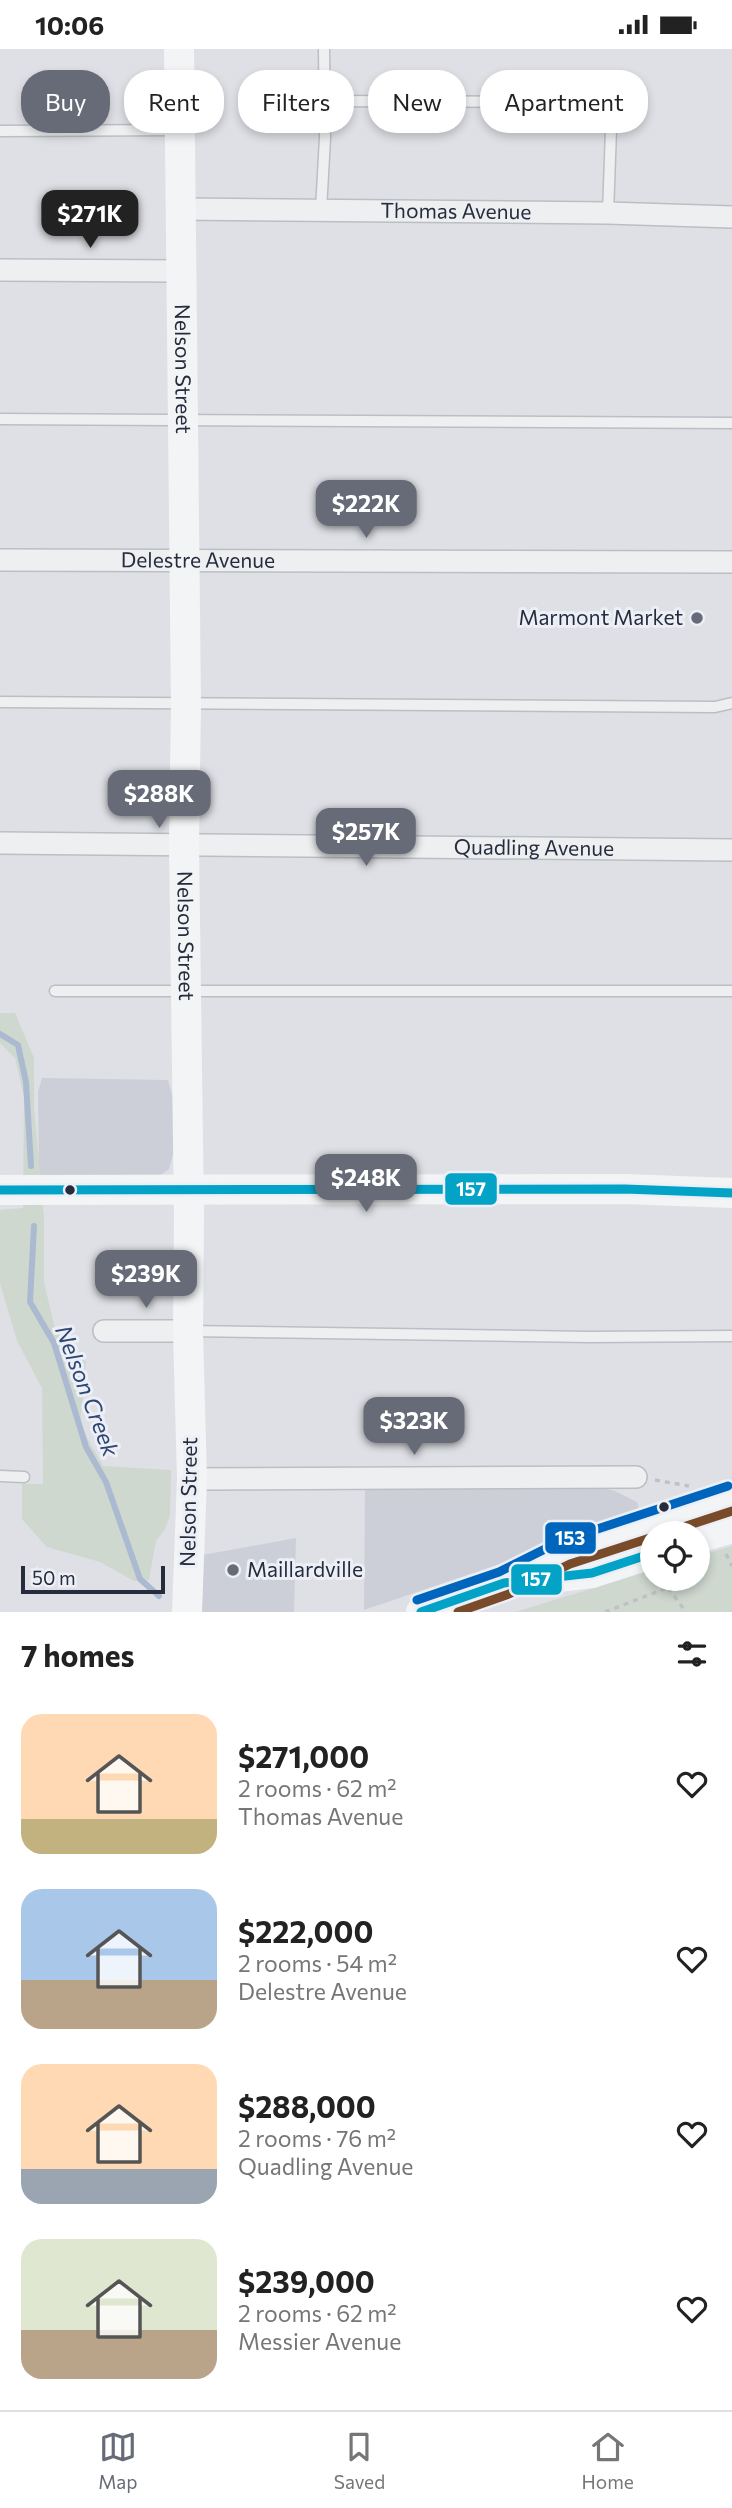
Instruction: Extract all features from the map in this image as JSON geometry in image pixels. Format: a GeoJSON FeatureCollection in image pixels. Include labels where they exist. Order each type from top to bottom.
{"type":"FeatureCollection","features":[{"type":"Feature","properties":{"kind":"street","name":"Nelson Street"},"geometry":{"type":"LineString","coordinates":[[179,49],[179,70]]}},
{"type":"Feature","properties":{"kind":"street","name":"Nelson Street"},"geometry":{"type":"LineString","coordinates":[[179,133],[185,560],[184,845],[188,1331],[192,1479],[187,1612]]}},
{"type":"Feature","properties":{"kind":"street","name":"Thomas Avenue"},"geometry":{"type":"LineString","coordinates":[[180,209],[608,213],[732,217]]}},
{"type":"Feature","properties":{"kind":"street"},"geometry":{"type":"LineString","coordinates":[[0,270],[180,271]]}},
{"type":"Feature","properties":{"kind":"street","name":"Delestre Avenue"},"geometry":{"type":"LineString","coordinates":[[0,560],[732,562]]}},
{"type":"Feature","properties":{"kind":"street","name":"Quadling Avenue"},"geometry":{"type":"LineString","coordinates":[[0,843],[732,850]]}},
{"type":"Feature","properties":{"kind":"street"},"geometry":{"type":"LineString","coordinates":[[0,1190],[625,1189],[732,1193]]}},
{"type":"Feature","properties":{"kind":"street"},"geometry":{"type":"LineString","coordinates":[[104,1331],[188,1331]]}},
{"type":"Feature","properties":{"kind":"street"},"geometry":{"type":"LineString","coordinates":[[192,1479],[636,1477]]}},
{"type":"Feature","properties":{"kind":"street"},"geometry":{"type":"LineString","coordinates":[[421,1612],[504,1583],[565,1553],[732,1498]]}},
{"type":"Feature","properties":{"kind":"street"},"geometry":{"type":"LineString","coordinates":[[710,1534],[732,1528]]}},
{"type":"Feature","properties":{"kind":"street"},"geometry":{"type":"LineString","coordinates":[[504,1583],[592,1573],[640,1557]]}},
{"type":"Feature","properties":{"kind":"lane"},"geometry":{"type":"LineString","coordinates":[[324,49],[324,70]]}},
{"type":"Feature","properties":{"kind":"lane"},"geometry":{"type":"LineString","coordinates":[[354,101],[612,102],[608,213]]}},
{"type":"Feature","properties":{"kind":"lane"},"geometry":{"type":"LineString","coordinates":[[0,131],[124,130]]}},
{"type":"Feature","properties":{"kind":"lane"},"geometry":{"type":"LineString","coordinates":[[321,210],[324,133]]}},
{"type":"Feature","properties":{"kind":"lane"},"geometry":{"type":"LineString","coordinates":[[0,419],[732,423]]}},
{"type":"Feature","properties":{"kind":"lane"},"geometry":{"type":"LineString","coordinates":[[0,702],[715,707],[732,703]]}},
{"type":"Feature","properties":{"kind":"lane"},"geometry":{"type":"LineString","coordinates":[[55,991],[732,991]]}},
{"type":"Feature","properties":{"kind":"lane"},"geometry":{"type":"LineString","coordinates":[[188,1331],[732,1336]]}},
{"type":"Feature","properties":{"kind":"lane"},"geometry":{"type":"LineString","coordinates":[[0,1476],[24,1477]]}},
{"type":"Feature","properties":{"kind":"path"},"geometry":{"type":"LineString","coordinates":[[636,1477],[696,1487]]}},
{"type":"Feature","properties":{"kind":"path"},"geometry":{"type":"LineString","coordinates":[[605,1612],[660,1591]]}},
{"type":"Feature","properties":{"kind":"path"},"geometry":{"type":"LineString","coordinates":[[670,1591],[686,1612]]}},
{"type":"Feature","properties":{"kind":"shaded area"},"geometry":{"type":"Polygon","coordinates":[[[0,1013],[15,1013],[34,1058],[34,1108],[44,1217],[44,1282],[55,1329],[86,1362],[80,1425],[103,1466],[171,1470],[170,1515],[165,1529],[156,1541],[149,1580],[134,1581],[100,1562],[47,1547],[22,1519],[22,1484],[43,1484],[42,1388],[17,1341],[0,1283],[0,1210],[23,1208],[24,1097],[15,1058],[0,1043],[0,1013]]]}},
{"type":"Feature","properties":{"kind":"shaded area"},"geometry":{"type":"Polygon","coordinates":[[[42,1078],[168,1080],[175,1105],[174,1151],[169,1169],[158,1177],[39,1178],[38,1092],[42,1078]]]}},
{"type":"Feature","properties":{"kind":"shaded area"},"geometry":{"type":"Polygon","coordinates":[[[365,1485],[593,1486],[615,1491],[637,1502],[641,1516],[364,1610],[365,1485]]]}},
{"type":"Feature","properties":{"kind":"shaded area"},"geometry":{"type":"Polygon","coordinates":[[[296,1538],[294,1612],[198,1612],[197,1556],[296,1538]]]}},
{"type":"Feature","properties":{"kind":"shaded area"},"geometry":{"type":"Polygon","coordinates":[[[732,1546],[732,1612],[515,1612],[640,1574],[640,1591],[710,1591],[710,1552],[732,1546]]]}},
{"type":"Feature","properties":{"kind":"waterway","name":"Nelson Creek"},"geometry":{"type":"LineString","coordinates":[[0,1034],[18,1045],[26,1082],[31,1166]]}},
{"type":"Feature","properties":{"kind":"waterway","name":"Nelson Creek"},"geometry":{"type":"LineString","coordinates":[[34,1226],[30,1302],[54,1343],[86,1447],[106,1482],[140,1579],[159,1596]]}},
{"type":"Feature","properties":{"kind":"transit line","name":"157"},"geometry":{"type":"LineString","coordinates":[[0,1190],[625,1189],[732,1193]]}},
{"type":"Feature","properties":{"kind":"transit line","name":"153"},"geometry":{"type":"LineString","coordinates":[[417,1600],[499,1572],[561,1541],[728,1486]]}},
{"type":"Feature","properties":{"kind":"transit line"},"geometry":{"type":"LineString","coordinates":[[702,1521],[732,1511]]}},
{"type":"Feature","properties":{"kind":"transit line"},"geometry":{"type":"LineString","coordinates":[[458,1612],[509,1594],[570,1564],[640,1541]]}},
{"type":"Feature","properties":{"kind":"transit line","name":"157"},"geometry":{"type":"LineString","coordinates":[[421,1612],[504,1583],[592,1573],[640,1557]]}},
{"type":"Feature","properties":{"kind":"place","name":"Marmont Market"},"geometry":{"type":"Point","coordinates":[697,618]}},
{"type":"Feature","properties":{"kind":"place","name":"Maillardville"},"geometry":{"type":"Point","coordinates":[233,1570]}}]}
